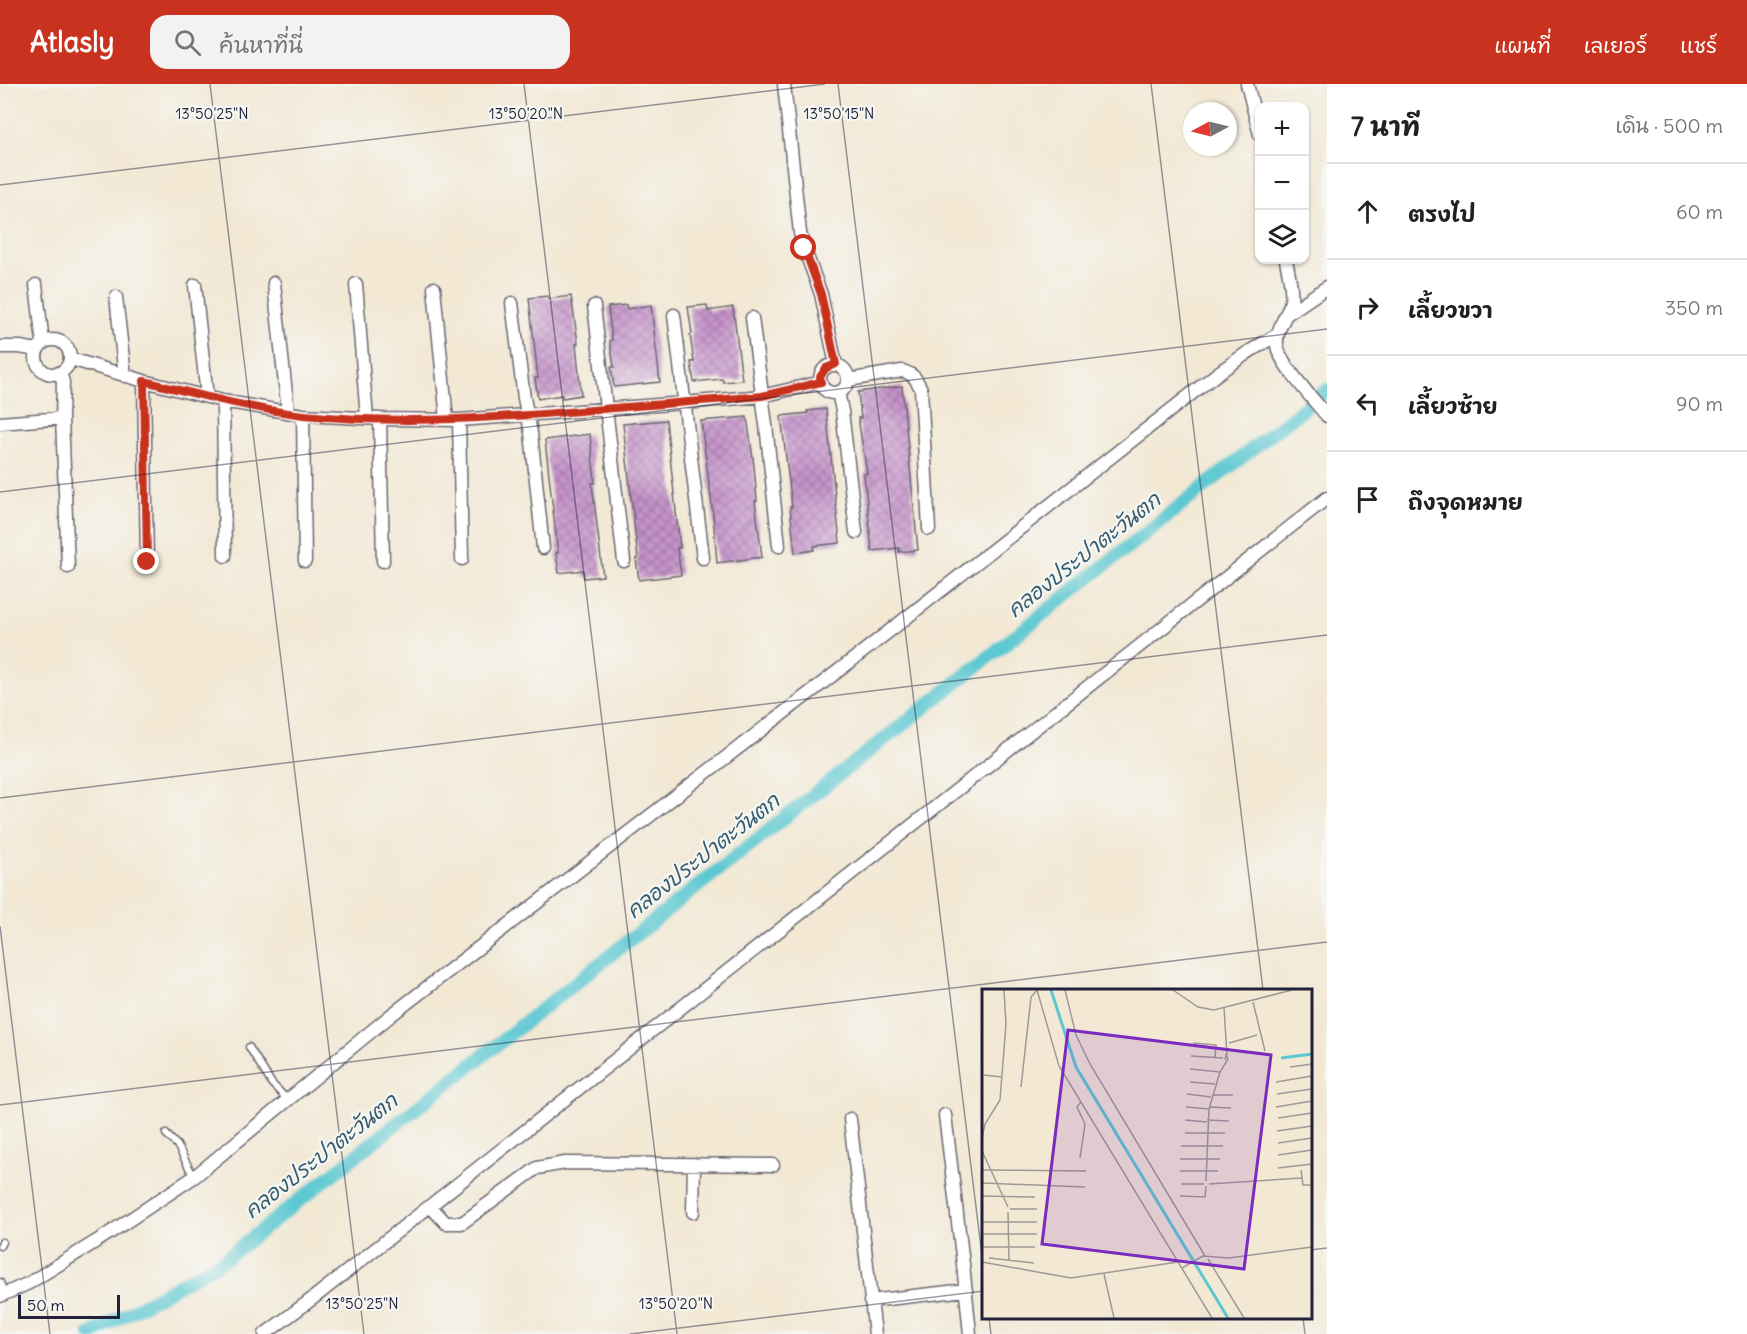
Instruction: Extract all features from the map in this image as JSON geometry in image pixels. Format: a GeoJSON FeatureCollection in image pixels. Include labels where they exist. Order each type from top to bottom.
{"type":"FeatureCollection","features":[{"type":"Feature","properties":{"kind":"street"},"geometry":{"type":"LineString","coordinates":[[784,84],[800,232],[821,294],[836,364],[845,370],[848,380],[847,386],[838,392],[828,391],[823,387],[820,377],[826,368],[836,364]]}},
{"type":"Feature","properties":{"kind":"street"},"geometry":{"type":"LineString","coordinates":[[1247,84],[1255,115]]}},
{"type":"Feature","properties":{"kind":"street"},"geometry":{"type":"LineString","coordinates":[[1287,264],[1292,295],[1276,344],[1283,361],[1327,416]]}},
{"type":"Feature","properties":{"kind":"street"},"geometry":{"type":"LineString","coordinates":[[274,283],[288,412]]}},
{"type":"Feature","properties":{"kind":"street"},"geometry":{"type":"LineString","coordinates":[[356,284],[373,419],[383,561]]}},
{"type":"Feature","properties":{"kind":"street"},"geometry":{"type":"LineString","coordinates":[[0,347],[40,346],[49,339],[56,339],[63,341],[71,353],[68,366],[60,373],[51,374],[44,372],[36,361],[40,346],[40,330],[36,285]]}},
{"type":"Feature","properties":{"kind":"street"},"geometry":{"type":"LineString","coordinates":[[195,285],[207,397]]}},
{"type":"Feature","properties":{"kind":"street"},"geometry":{"type":"LineString","coordinates":[[1287,314],[1327,287]]}},
{"type":"Feature","properties":{"kind":"street"},"geometry":{"type":"LineString","coordinates":[[434,288],[453,420],[462,559]]}},
{"type":"Feature","properties":{"kind":"street"},"geometry":{"type":"LineString","coordinates":[[116,297],[124,376]]}},
{"type":"Feature","properties":{"kind":"street"},"geometry":{"type":"LineString","coordinates":[[512,303],[524,398],[531,433],[543,548]]}},
{"type":"Feature","properties":{"kind":"street"},"geometry":{"type":"LineString","coordinates":[[594,306],[624,561]]}},
{"type":"Feature","properties":{"kind":"street"},"geometry":{"type":"LineString","coordinates":[[674,315],[703,558]]}},
{"type":"Feature","properties":{"kind":"street"},"geometry":{"type":"LineString","coordinates":[[752,318],[779,546]]}},
{"type":"Feature","properties":{"kind":"street"},"geometry":{"type":"LineString","coordinates":[[2,1290],[29,1283],[194,1177],[390,1016],[827,680],[1218,374],[1278,334]]}},
{"type":"Feature","properties":{"kind":"street"},"geometry":{"type":"LineString","coordinates":[[71,359],[124,376],[207,397],[303,415],[373,419],[453,420],[528,416],[762,396],[821,382]]}},
{"type":"Feature","properties":{"kind":"street"},"geometry":{"type":"LineString","coordinates":[[848,380],[902,371],[911,373],[916,379],[921,389],[928,529]]}},
{"type":"Feature","properties":{"kind":"street"},"geometry":{"type":"LineString","coordinates":[[60,373],[63,382],[62,418],[68,567]]}},
{"type":"Feature","properties":{"kind":"street"},"geometry":{"type":"LineString","coordinates":[[144,381],[147,562]]}},
{"type":"Feature","properties":{"kind":"street"},"geometry":{"type":"LineString","coordinates":[[838,392],[843,411],[856,532]]}},
{"type":"Feature","properties":{"kind":"street"},"geometry":{"type":"LineString","coordinates":[[223,400],[225,556]]}},
{"type":"Feature","properties":{"kind":"street"},"geometry":{"type":"LineString","coordinates":[[303,415],[305,561]]}},
{"type":"Feature","properties":{"kind":"street"},"geometry":{"type":"LineString","coordinates":[[0,423],[62,418]]}},
{"type":"Feature","properties":{"kind":"street"},"geometry":{"type":"LineString","coordinates":[[265,1334],[322,1292],[1327,498]]}},
{"type":"Feature","properties":{"kind":"street"},"geometry":{"type":"LineString","coordinates":[[945,1115],[970,1334]]}},
{"type":"Feature","properties":{"kind":"street"},"geometry":{"type":"LineString","coordinates":[[850,1119],[875,1334]]}},
{"type":"Feature","properties":{"kind":"street"},"geometry":{"type":"LineString","coordinates":[[430,1206],[447,1223],[462,1223],[528,1173],[546,1165],[565,1163],[773,1165]]}},
{"type":"Feature","properties":{"kind":"street"},"geometry":{"type":"LineString","coordinates":[[693,1212],[694,1164]]}},
{"type":"Feature","properties":{"kind":"street"},"geometry":{"type":"LineString","coordinates":[[870,1302],[966,1290]]}},
{"type":"Feature","properties":{"kind":"lane"},"geometry":{"type":"LineString","coordinates":[[249,1047],[273,1084],[288,1100]]}},
{"type":"Feature","properties":{"kind":"lane"},"geometry":{"type":"LineString","coordinates":[[166,1134],[177,1145],[194,1177]]}},
{"type":"Feature","properties":{"kind":"building"},"geometry":{"type":"Polygon","coordinates":[[[548,296],[548,299],[571,296],[578,343],[576,344],[581,395],[538,399],[535,378],[538,378],[529,298],[548,296]]]}},
{"type":"Feature","properties":{"kind":"building"},"geometry":{"type":"Polygon","coordinates":[[[626,305],[627,309],[651,305],[660,382],[614,387],[608,307],[626,305]]]}},
{"type":"Feature","properties":{"kind":"building"},"geometry":{"type":"Polygon","coordinates":[[[707,305],[708,311],[733,307],[742,380],[723,382],[722,379],[694,382],[691,362],[694,362],[690,335],[692,334],[688,307],[707,305]]]}},
{"type":"Feature","properties":{"kind":"building"},"geometry":{"type":"Polygon","coordinates":[[[902,386],[918,550],[899,552],[899,548],[872,551],[864,474],[867,473],[858,418],[861,418],[858,392],[902,386]]]}},
{"type":"Feature","properties":{"kind":"building"},"geometry":{"type":"Polygon","coordinates":[[[826,409],[840,543],[814,546],[814,550],[795,553],[781,416],[826,409]]]}},
{"type":"Feature","properties":{"kind":"building"},"geometry":{"type":"Polygon","coordinates":[[[747,417],[762,557],[717,563],[701,421],[747,417]]]}},
{"type":"Feature","properties":{"kind":"building"},"geometry":{"type":"Polygon","coordinates":[[[666,420],[681,575],[639,580],[623,424],[666,420]]]}},
{"type":"Feature","properties":{"kind":"building"},"geometry":{"type":"Polygon","coordinates":[[[590,434],[595,483],[592,483],[603,576],[584,578],[583,570],[559,573],[545,440],[590,434]]]}},
{"type":"Feature","properties":{"kind":"waterway","name":"คลองประปาตะวันตก"},"geometry":{"type":"LineString","coordinates":[[91,1334],[225,1259],[1327,390]]}},
{"type":"Feature","properties":{"kind":"route"},"geometry":{"type":"LineString","coordinates":[[147,562],[144,381],[223,400],[303,415],[380,419],[459,420],[528,416],[762,396],[821,382],[822,372],[836,364],[821,294],[804,248]]}}]}
